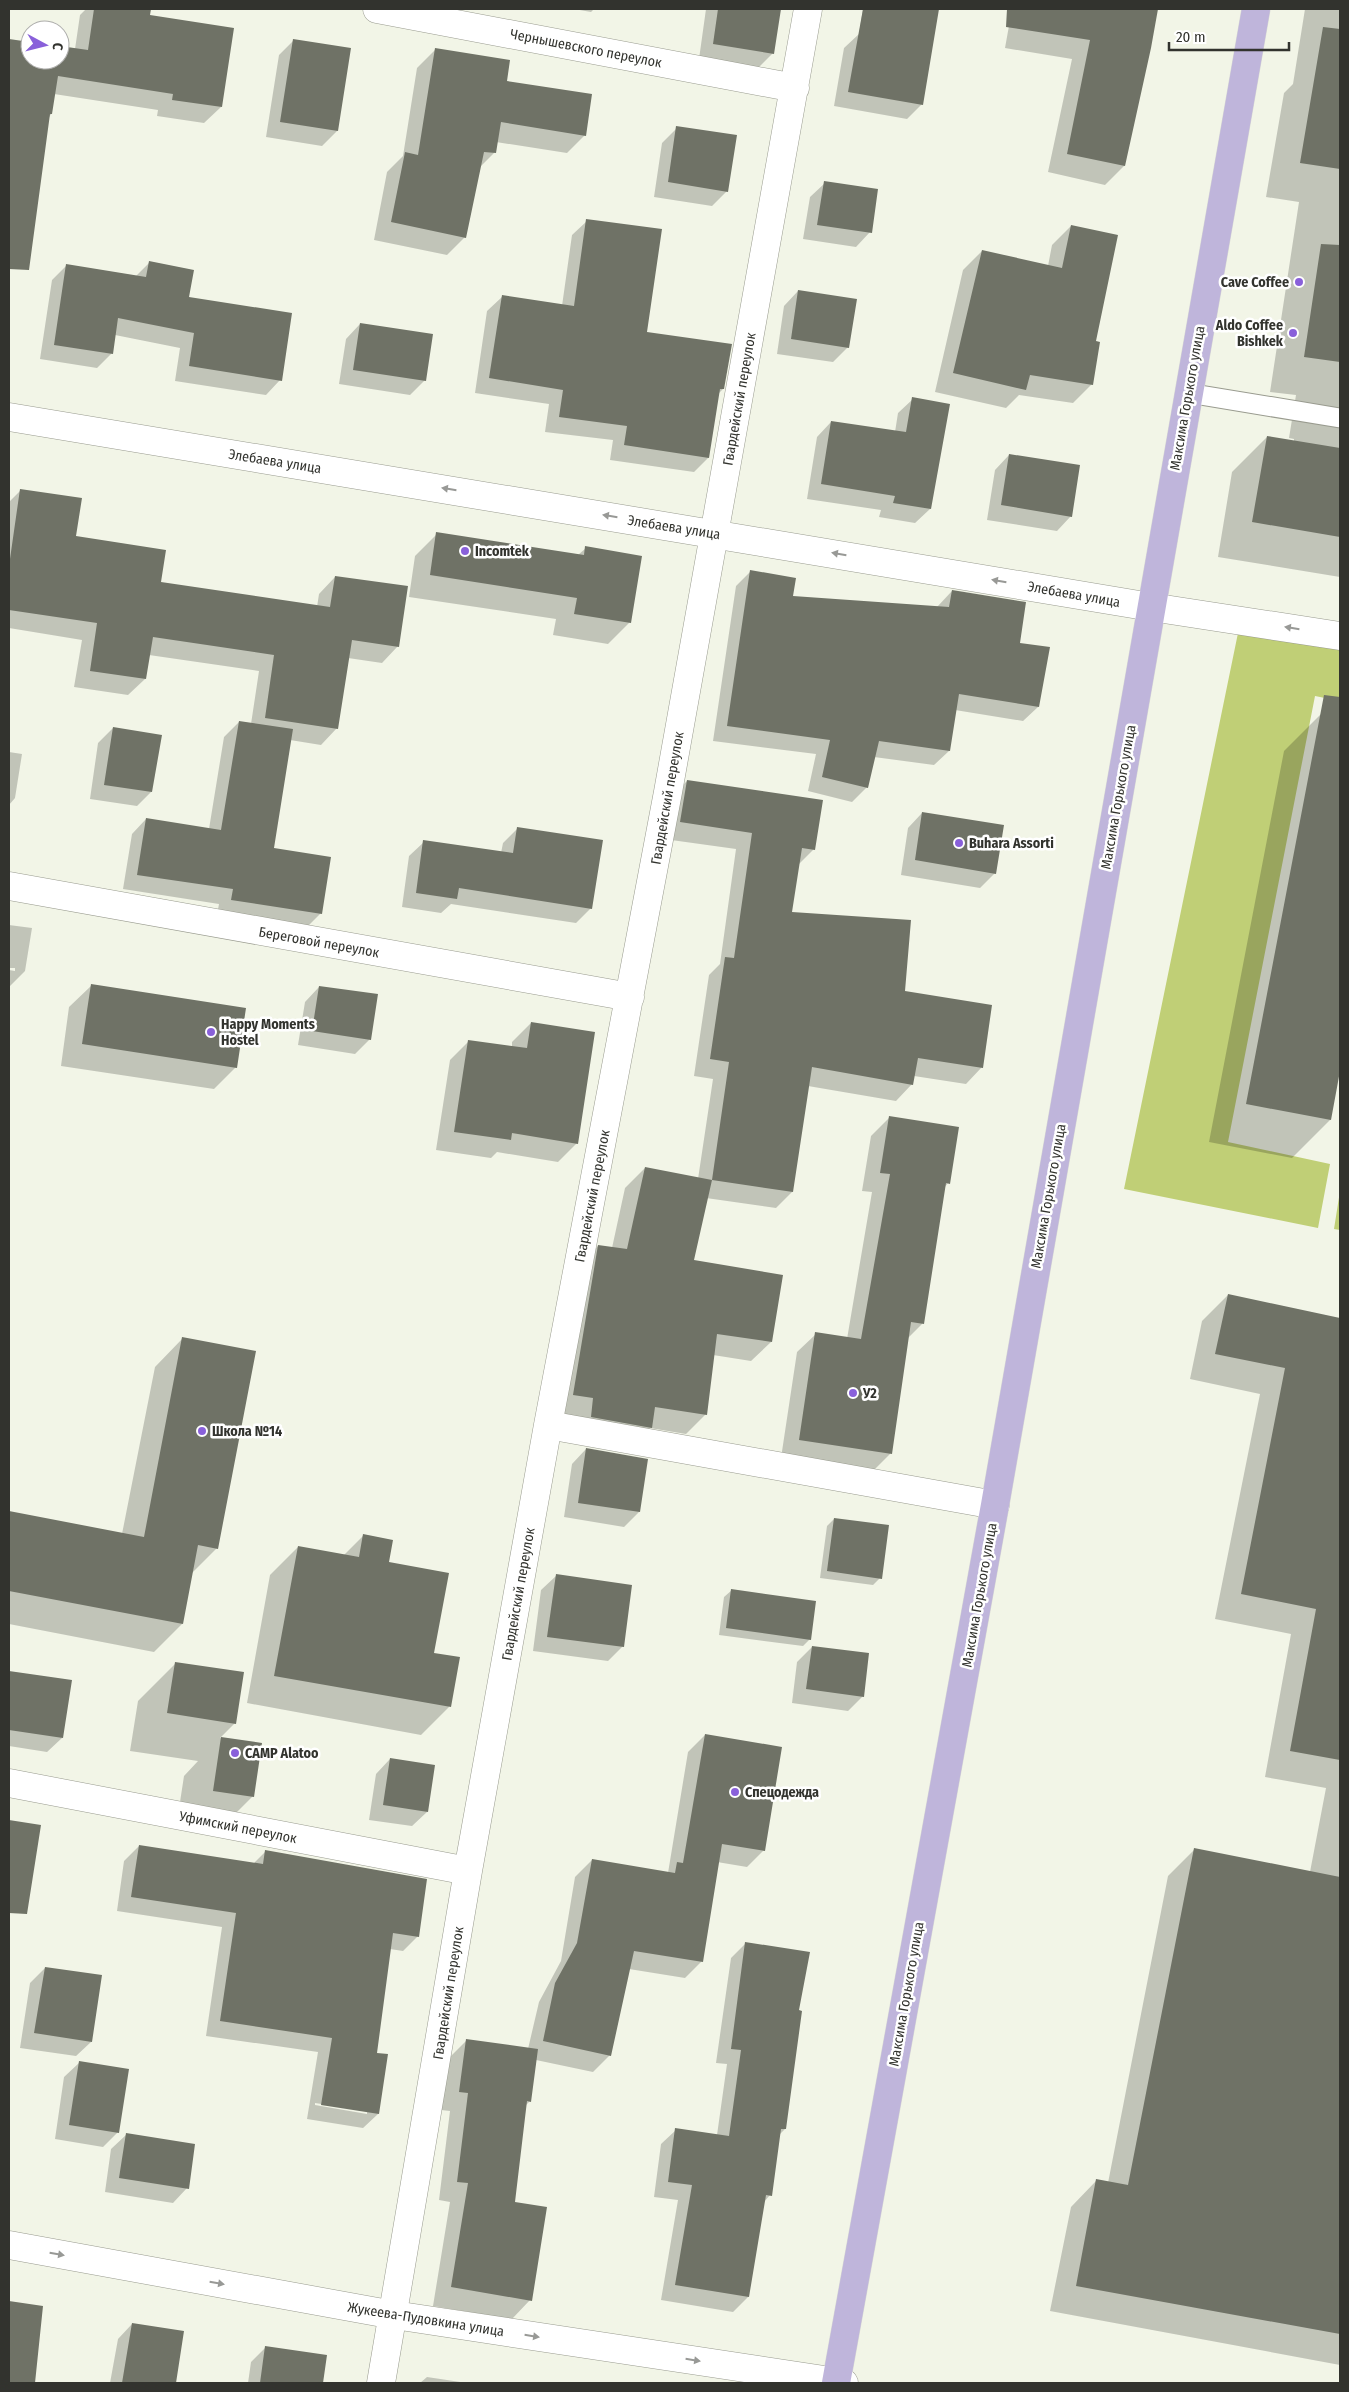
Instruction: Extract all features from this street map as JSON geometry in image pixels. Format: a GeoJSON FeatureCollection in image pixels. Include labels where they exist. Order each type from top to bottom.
{"type":"FeatureCollection","features":[{"type":"Feature","properties":{"kind":"main road","name":"Максима Горького улица"},"geometry":{"type":"LineString","coordinates":[[839,2383],[995,1505],[1256,9]]}},
{"type":"Feature","properties":{"kind":"street","name":"Чернышевского переулок"},"geometry":{"type":"LineString","coordinates":[[377,9],[795,88]]}},
{"type":"Feature","properties":{"kind":"street","name":"Гвардейский переулок"},"geometry":{"type":"LineString","coordinates":[[381,2383],[468,1872],[548,1425],[630,997],[808,9]]}},
{"type":"Feature","properties":{"kind":"street","name":"Элебаева улица"},"geometry":{"type":"LineString","coordinates":[[9,417],[1151,607],[1340,636]]}},
{"type":"Feature","properties":{"kind":"street","name":"Береговой переулок"},"geometry":{"type":"LineString","coordinates":[[9,886],[630,997]]}},
{"type":"Feature","properties":{"kind":"street"},"geometry":{"type":"LineString","coordinates":[[548,1425],[995,1505]]}},
{"type":"Feature","properties":{"kind":"street","name":"Уфимский переулок"},"geometry":{"type":"LineString","coordinates":[[9,1783],[468,1872]]}},
{"type":"Feature","properties":{"kind":"street","name":"Жукеева-Пудовкина улица"},"geometry":{"type":"LineString","coordinates":[[9,2245],[394,2315],[839,2383]]}},
{"type":"Feature","properties":{"kind":"lane"},"geometry":{"type":"LineString","coordinates":[[1188,393],[1340,418]]}},
{"type":"Feature","properties":{"kind":"green space"},"geometry":{"type":"Polygon","coordinates":[[[1238,633],[1340,647],[1340,701],[1315,696],[1228,1142],[1330,1164],[1318,1228],[1124,1189],[1238,633]]]}},
{"type":"Feature","properties":{"kind":"green space"},"geometry":{"type":"Polygon","coordinates":[[[1340,1191],[1340,1230],[1334,1229],[1340,1191]]]}},
{"type":"Feature","properties":{"kind":"building"},"geometry":{"type":"Polygon","coordinates":[[[94,9],[151,9],[150,15],[234,28],[222,107],[172,100],[173,94],[58,76],[52,114],[50,114],[29,270],[9,269],[9,39],[20,41],[20,70],[70,70],[70,47],[88,50],[94,9]]]}},
{"type":"Feature","properties":{"kind":"building"},"geometry":{"type":"Polygon","coordinates":[[[718,9],[781,9],[774,54],[713,44],[718,9]]]}},
{"type":"Feature","properties":{"kind":"building"},"geometry":{"type":"Polygon","coordinates":[[[863,9],[939,9],[923,105],[848,92],[863,9]]]}},
{"type":"Feature","properties":{"kind":"building"},"geometry":{"type":"Polygon","coordinates":[[[1007,9],[1158,9],[1125,166],[1067,154],[1090,40],[1006,27],[1007,9]]]}},
{"type":"Feature","properties":{"kind":"building"},"geometry":{"type":"Polygon","coordinates":[[[1323,27],[1340,29],[1340,169],[1300,163],[1323,27]]]}},
{"type":"Feature","properties":{"kind":"building"},"geometry":{"type":"Polygon","coordinates":[[[293,39],[351,48],[338,131],[280,122],[293,39]]]}},
{"type":"Feature","properties":{"kind":"building"},"geometry":{"type":"Polygon","coordinates":[[[435,48],[510,60],[507,81],[592,94],[586,136],[501,122],[496,153],[484,152],[466,238],[391,222],[405,152],[418,155],[435,48]]]}},
{"type":"Feature","properties":{"kind":"building"},"geometry":{"type":"Polygon","coordinates":[[[676,126],[737,135],[728,192],[668,182],[676,126]]]}},
{"type":"Feature","properties":{"kind":"building"},"geometry":{"type":"Polygon","coordinates":[[[824,181],[878,189],[872,233],[817,225],[824,181]]]}},
{"type":"Feature","properties":{"kind":"building"},"geometry":{"type":"Polygon","coordinates":[[[586,219],[662,229],[647,332],[732,344],[724,389],[720,389],[709,458],[624,445],[627,426],[559,417],[563,390],[489,378],[502,295],[574,306],[586,219]]]}},
{"type":"Feature","properties":{"kind":"building"},"geometry":{"type":"Polygon","coordinates":[[[1071,225],[1118,235],[1096,341],[1100,342],[1093,385],[1030,375],[1026,390],[953,373],[982,250],[1062,268],[1071,225]]]}},
{"type":"Feature","properties":{"kind":"building"},"geometry":{"type":"Polygon","coordinates":[[[1321,244],[1340,245],[1340,362],[1304,357],[1321,244]]]}},
{"type":"Feature","properties":{"kind":"building"},"geometry":{"type":"Polygon","coordinates":[[[149,261],[194,270],[189,297],[292,313],[282,381],[189,366],[194,333],[118,318],[113,354],[54,345],[66,264],[146,277],[149,261]]]}},
{"type":"Feature","properties":{"kind":"building"},"geometry":{"type":"Polygon","coordinates":[[[798,290],[857,299],[849,348],[791,339],[798,290]]]}},
{"type":"Feature","properties":{"kind":"building"},"geometry":{"type":"Polygon","coordinates":[[[360,323],[433,334],[426,381],[353,370],[360,323]]]}},
{"type":"Feature","properties":{"kind":"building"},"geometry":{"type":"Polygon","coordinates":[[[912,397],[950,404],[931,509],[893,503],[895,496],[821,484],[831,421],[906,432],[912,397]]]}},
{"type":"Feature","properties":{"kind":"building"},"geometry":{"type":"Polygon","coordinates":[[[1267,436],[1340,448],[1340,537],[1252,522],[1267,436]]]}},
{"type":"Feature","properties":{"kind":"building"},"geometry":{"type":"Polygon","coordinates":[[[1009,454],[1080,465],[1072,517],[1001,505],[1009,454]]]}},
{"type":"Feature","properties":{"kind":"building"},"geometry":{"type":"Polygon","coordinates":[[[20,489],[82,498],[76,536],[166,550],[161,582],[330,607],[335,576],[408,586],[399,647],[352,640],[338,729],[265,718],[274,655],[153,637],[146,679],[90,671],[97,623],[9,610],[9,566],[20,489]]]}},
{"type":"Feature","properties":{"kind":"building"},"geometry":{"type":"Polygon","coordinates":[[[436,532],[584,555],[585,546],[642,556],[631,623],[574,614],[577,598],[430,575],[436,532]]]}},
{"type":"Feature","properties":{"kind":"building"},"geometry":{"type":"Polygon","coordinates":[[[750,570],[796,578],[793,596],[949,607],[952,590],[1026,602],[1020,643],[1050,647],[1039,707],[959,694],[950,751],[879,741],[868,788],[822,777],[830,740],[727,726],[750,570]]]}},
{"type":"Feature","properties":{"kind":"building"},"geometry":{"type":"Polygon","coordinates":[[[1324,695],[1340,697],[1340,1071],[1331,1120],[1246,1104],[1324,695]]]}},
{"type":"Feature","properties":{"kind":"building"},"geometry":{"type":"Polygon","coordinates":[[[239,721],[293,729],[274,848],[331,857],[322,914],[231,900],[233,889],[137,875],[146,818],[221,830],[239,721]]]}},
{"type":"Feature","properties":{"kind":"building"},"geometry":{"type":"Polygon","coordinates":[[[113,727],[162,735],[152,792],[104,785],[113,727]]]}},
{"type":"Feature","properties":{"kind":"building"},"geometry":{"type":"Polygon","coordinates":[[[687,780],[823,800],[815,850],[802,848],[792,912],[911,920],[905,991],[992,1005],[983,1068],[918,1058],[913,1085],[812,1067],[793,1192],[712,1180],[729,1062],[710,1059],[725,957],[734,958],[752,833],[680,822],[687,780]]]}},
{"type":"Feature","properties":{"kind":"building","name":"Buhara Assorti"},"geometry":{"type":"Polygon","coordinates":[[[922,812],[1004,825],[996,874],[915,860],[922,812]]]}},
{"type":"Feature","properties":{"kind":"building"},"geometry":{"type":"Polygon","coordinates":[[[517,827],[603,840],[592,909],[459,888],[457,899],[416,893],[423,840],[513,853],[517,827]]]}},
{"type":"Feature","properties":{"kind":"building"},"geometry":{"type":"Polygon","coordinates":[[[91,984],[246,1008],[237,1068],[82,1044],[91,984]]]}},
{"type":"Feature","properties":{"kind":"building"},"geometry":{"type":"Polygon","coordinates":[[[319,986],[378,994],[371,1040],[312,1031],[319,986]]]}},
{"type":"Feature","properties":{"kind":"building"},"geometry":{"type":"Polygon","coordinates":[[[531,1022],[595,1032],[578,1144],[512,1133],[511,1140],[454,1132],[468,1040],[527,1048],[531,1022]]]}},
{"type":"Feature","properties":{"kind":"building"},"geometry":{"type":"Polygon","coordinates":[[[889,1116],[959,1127],[950,1184],[946,1183],[924,1324],[911,1322],[892,1454],[799,1440],[815,1332],[861,1339],[890,1174],[880,1173],[889,1116]]]}},
{"type":"Feature","properties":{"kind":"building"},"geometry":{"type":"Polygon","coordinates":[[[645,1167],[712,1180],[694,1260],[783,1275],[772,1342],[717,1334],[707,1415],[655,1407],[652,1428],[591,1417],[593,1398],[573,1395],[598,1245],[627,1249],[645,1167]]]}},
{"type":"Feature","properties":{"kind":"building"},"geometry":{"type":"Polygon","coordinates":[[[1228,1294],[1340,1318],[1340,1760],[1290,1751],[1316,1609],[1241,1594],[1285,1368],[1215,1354],[1228,1294]]]}},
{"type":"Feature","properties":{"kind":"building","name":"Школа №14"},"geometry":{"type":"Polygon","coordinates":[[[182,1337],[256,1351],[218,1549],[198,1545],[183,1624],[9,1591],[9,1511],[144,1537],[182,1337]]]}},
{"type":"Feature","properties":{"kind":"building"},"geometry":{"type":"Polygon","coordinates":[[[586,1448],[648,1459],[640,1512],[578,1503],[586,1448]]]}},
{"type":"Feature","properties":{"kind":"building"},"geometry":{"type":"Polygon","coordinates":[[[834,1518],[889,1525],[882,1579],[827,1571],[834,1518]]]}},
{"type":"Feature","properties":{"kind":"building"},"geometry":{"type":"Polygon","coordinates":[[[363,1534],[393,1540],[389,1562],[449,1573],[434,1653],[460,1657],[451,1707],[274,1676],[298,1546],[359,1557],[363,1534]]]}},
{"type":"Feature","properties":{"kind":"building"},"geometry":{"type":"Polygon","coordinates":[[[556,1574],[632,1585],[624,1647],[547,1637],[556,1574]]]}},
{"type":"Feature","properties":{"kind":"building"},"geometry":{"type":"Polygon","coordinates":[[[731,1589],[816,1601],[811,1640],[726,1628],[731,1589]]]}},
{"type":"Feature","properties":{"kind":"building"},"geometry":{"type":"Polygon","coordinates":[[[812,1646],[869,1653],[864,1697],[806,1689],[812,1646]]]}},
{"type":"Feature","properties":{"kind":"building"},"geometry":{"type":"Polygon","coordinates":[[[175,1662],[244,1672],[236,1724],[167,1713],[175,1662]]]}},
{"type":"Feature","properties":{"kind":"building"},"geometry":{"type":"Polygon","coordinates":[[[9,1671],[72,1680],[63,1738],[9,1730],[9,1671]]]}},
{"type":"Feature","properties":{"kind":"building"},"geometry":{"type":"Polygon","coordinates":[[[705,1734],[782,1747],[765,1851],[722,1844],[703,1962],[634,1951],[611,2056],[543,2041],[555,1983],[577,1943],[592,1859],[675,1873],[677,1862],[683,1863],[705,1734]]]}},
{"type":"Feature","properties":{"kind":"building"},"geometry":{"type":"Polygon","coordinates":[[[221,1737],[262,1743],[254,1797],[213,1791],[221,1737]]]}},
{"type":"Feature","properties":{"kind":"building"},"geometry":{"type":"Polygon","coordinates":[[[390,1758],[435,1765],[428,1812],[383,1805],[390,1758]]]}},
{"type":"Feature","properties":{"kind":"building"},"geometry":{"type":"Polygon","coordinates":[[[9,1820],[41,1825],[27,1914],[9,1913],[9,1820]]]}},
{"type":"Feature","properties":{"kind":"building"},"geometry":{"type":"Polygon","coordinates":[[[139,1845],[263,1864],[265,1850],[427,1879],[419,1937],[393,1933],[377,2053],[388,2054],[379,2114],[321,2105],[332,2038],[220,2021],[236,1913],[131,1897],[139,1845]]]}},
{"type":"Feature","properties":{"kind":"building"},"geometry":{"type":"Polygon","coordinates":[[[1194,1848],[1340,1877],[1340,2334],[1076,2286],[1096,2179],[1128,2185],[1194,1848]]]}},
{"type":"Feature","properties":{"kind":"building"},"geometry":{"type":"Polygon","coordinates":[[[745,1942],[810,1952],[799,2010],[802,2011],[786,2129],[781,2129],[772,2196],[766,2195],[749,2297],[675,2285],[692,2185],[668,2182],[675,2128],[729,2136],[741,2050],[731,2049],[745,1942]]]}},
{"type":"Feature","properties":{"kind":"building"},"geometry":{"type":"Polygon","coordinates":[[[45,1967],[102,1975],[92,2042],[34,2033],[45,1967]]]}},
{"type":"Feature","properties":{"kind":"building"},"geometry":{"type":"Polygon","coordinates":[[[466,2039],[538,2049],[531,2102],[527,2101],[515,2202],[547,2207],[532,2301],[451,2287],[468,2183],[457,2182],[468,2093],[459,2092],[466,2039]]]}},
{"type":"Feature","properties":{"kind":"building"},"geometry":{"type":"Polygon","coordinates":[[[79,2061],[129,2069],[119,2133],[69,2125],[79,2061]]]}},
{"type":"Feature","properties":{"kind":"building"},"geometry":{"type":"Polygon","coordinates":[[[126,2133],[195,2144],[189,2189],[119,2178],[126,2133]]]}},
{"type":"Feature","properties":{"kind":"building"},"geometry":{"type":"Polygon","coordinates":[[[9,2301],[43,2306],[35,2383],[9,2383],[9,2301]]]}},
{"type":"Feature","properties":{"kind":"building"},"geometry":{"type":"Polygon","coordinates":[[[132,2323],[184,2331],[176,2383],[122,2383],[132,2323]]]}},
{"type":"Feature","properties":{"kind":"building"},"geometry":{"type":"Polygon","coordinates":[[[265,2346],[327,2355],[323,2383],[260,2383],[265,2346]]]}},
{"type":"Feature","properties":{"kind":"place","name":"Cave Coffee"},"geometry":{"type":"Point","coordinates":[1299,282]}},
{"type":"Feature","properties":{"kind":"place","name":"Aldo Coffee Bishkek"},"geometry":{"type":"Point","coordinates":[1293,333]}},
{"type":"Feature","properties":{"kind":"place","name":"Incomtek"},"geometry":{"type":"Point","coordinates":[465,551]}},
{"type":"Feature","properties":{"kind":"place","name":"Buhara Assorti"},"geometry":{"type":"Point","coordinates":[959,843]}},
{"type":"Feature","properties":{"kind":"place","name":"Happy Moments Hostel"},"geometry":{"type":"Point","coordinates":[211,1032]}},
{"type":"Feature","properties":{"kind":"place","name":"У2"},"geometry":{"type":"Point","coordinates":[853,1393]}},
{"type":"Feature","properties":{"kind":"place","name":"Школа №14"},"geometry":{"type":"Point","coordinates":[202,1431]}},
{"type":"Feature","properties":{"kind":"place","name":"CAMP Alatoo"},"geometry":{"type":"Point","coordinates":[235,1753]}},
{"type":"Feature","properties":{"kind":"place","name":"Спецодежда"},"geometry":{"type":"Point","coordinates":[735,1792]}}]}
